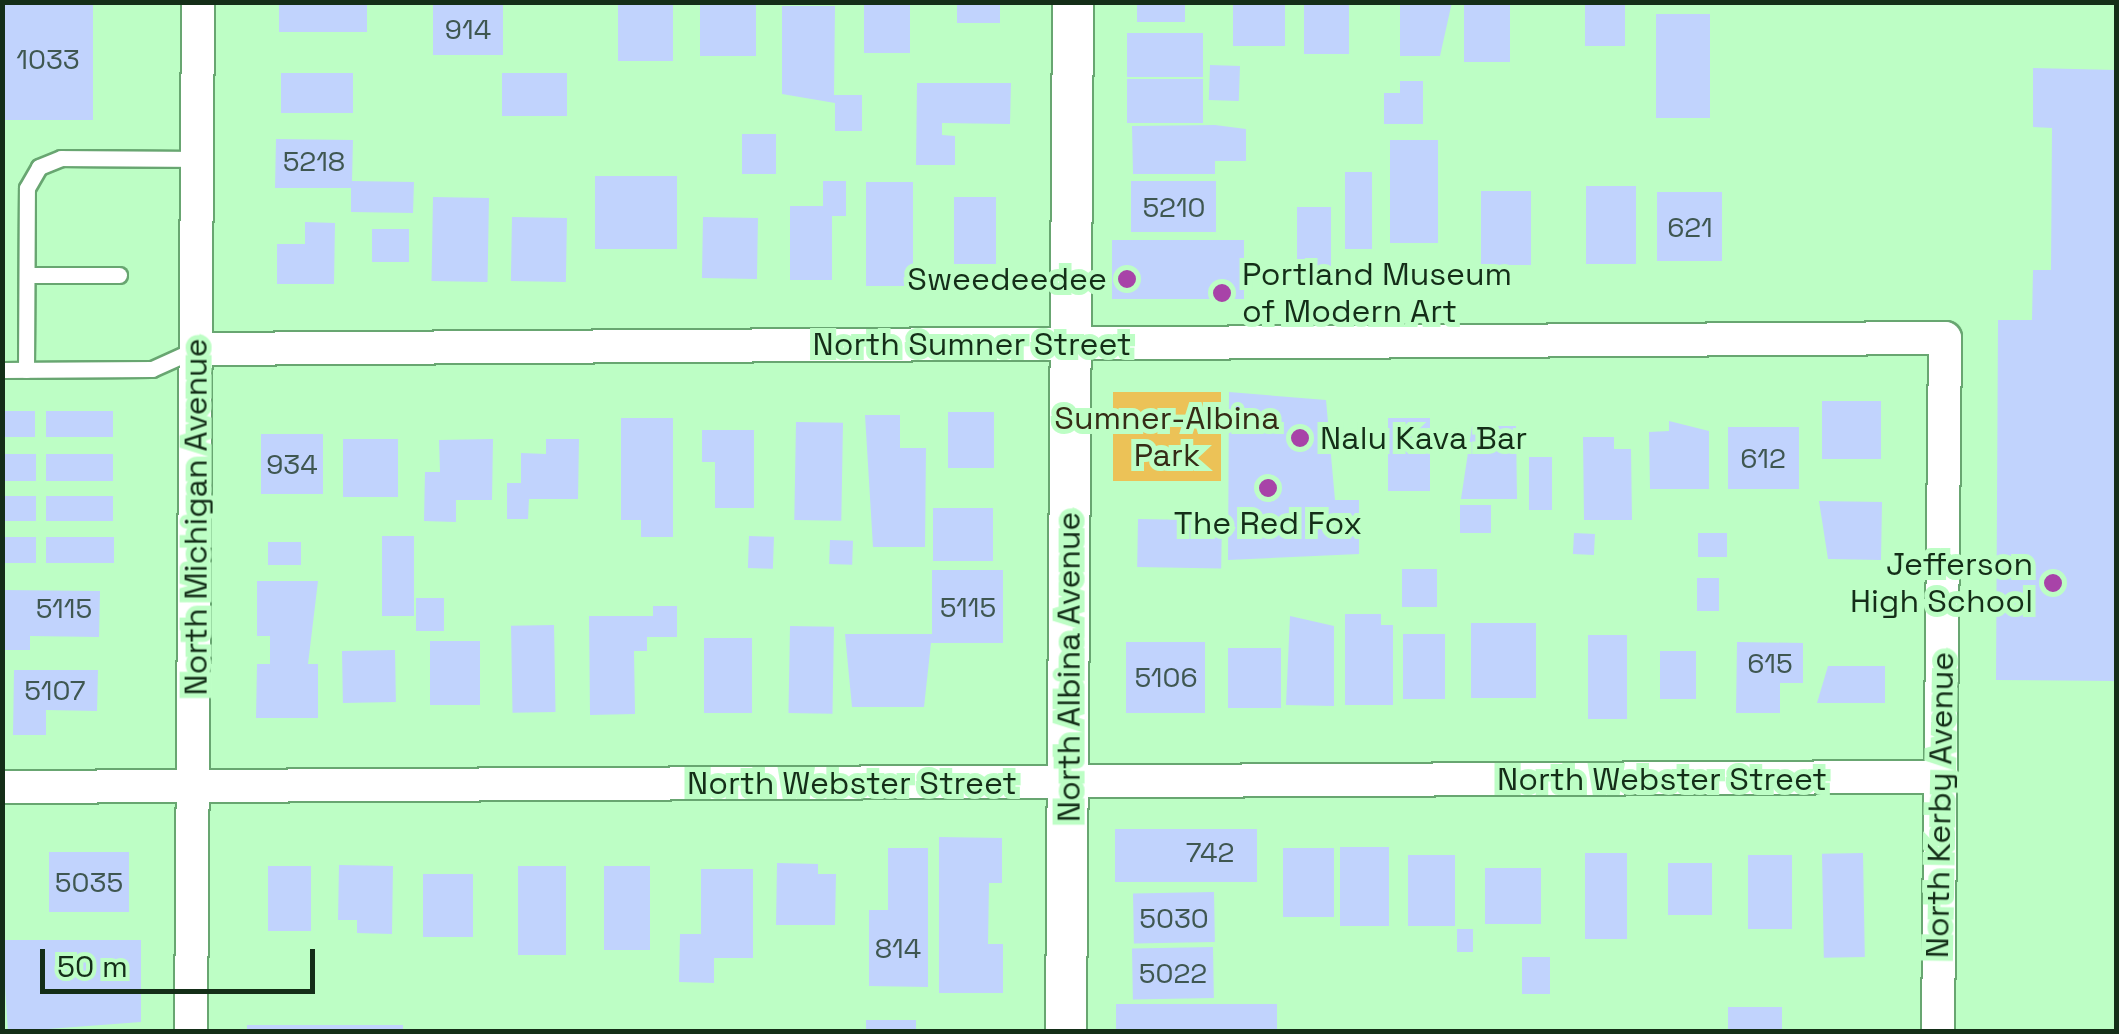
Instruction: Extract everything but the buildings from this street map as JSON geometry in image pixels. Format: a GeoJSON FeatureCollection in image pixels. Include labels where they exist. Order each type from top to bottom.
{"type":"FeatureCollection","features":[{"type":"Feature","properties":{"kind":"street","name":"North Michigan Avenue"},"geometry":{"type":"LineString","coordinates":[[192,1032],[198,2]]}},
{"type":"Feature","properties":{"kind":"street","name":"North Albina Avenue"},"geometry":{"type":"LineString","coordinates":[[1066,1032],[1073,2]]}},
{"type":"Feature","properties":{"kind":"street","name":"North Sumner Street"},"geometry":{"type":"LineString","coordinates":[[197,349],[1945,338]]}},
{"type":"Feature","properties":{"kind":"street","name":"North Kerby Avenue"},"geometry":{"type":"LineString","coordinates":[[1938,1032],[1945,338]]}},
{"type":"Feature","properties":{"kind":"street","name":"North Webster Street"},"geometry":{"type":"LineString","coordinates":[[2,788],[1940,777]]}},
{"type":"Feature","properties":{"kind":"lane"},"geometry":{"type":"LineString","coordinates":[[26,370],[27,188],[39,167],[61,158],[197,159]]}},
{"type":"Feature","properties":{"kind":"lane"},"geometry":{"type":"LineString","coordinates":[[26,275],[119,275]]}},
{"type":"Feature","properties":{"kind":"lane","name":"North Sumner Street"},"geometry":{"type":"LineString","coordinates":[[2,370],[152,369],[197,349]]}},
{"type":"Feature","properties":{"kind":"green space","name":"Sumner-Albina Park"},"geometry":{"type":"Polygon","coordinates":[[[1113,392],[1221,392],[1221,481],[1113,481],[1113,392]]]}},
{"type":"Feature","properties":{"kind":"place","name":"Sweedeedee"},"geometry":{"type":"Point","coordinates":[1127,279]}},
{"type":"Feature","properties":{"kind":"place","name":"Portland Museum of Modern Art"},"geometry":{"type":"Point","coordinates":[1222,293]}},
{"type":"Feature","properties":{"kind":"place","name":"Nalu Kava Bar"},"geometry":{"type":"Point","coordinates":[1300,438]}},
{"type":"Feature","properties":{"kind":"place","name":"The Red Fox"},"geometry":{"type":"Point","coordinates":[1268,488]}},
{"type":"Feature","properties":{"kind":"place","name":"Jefferson High School"},"geometry":{"type":"Point","coordinates":[2053,583]}}]}
